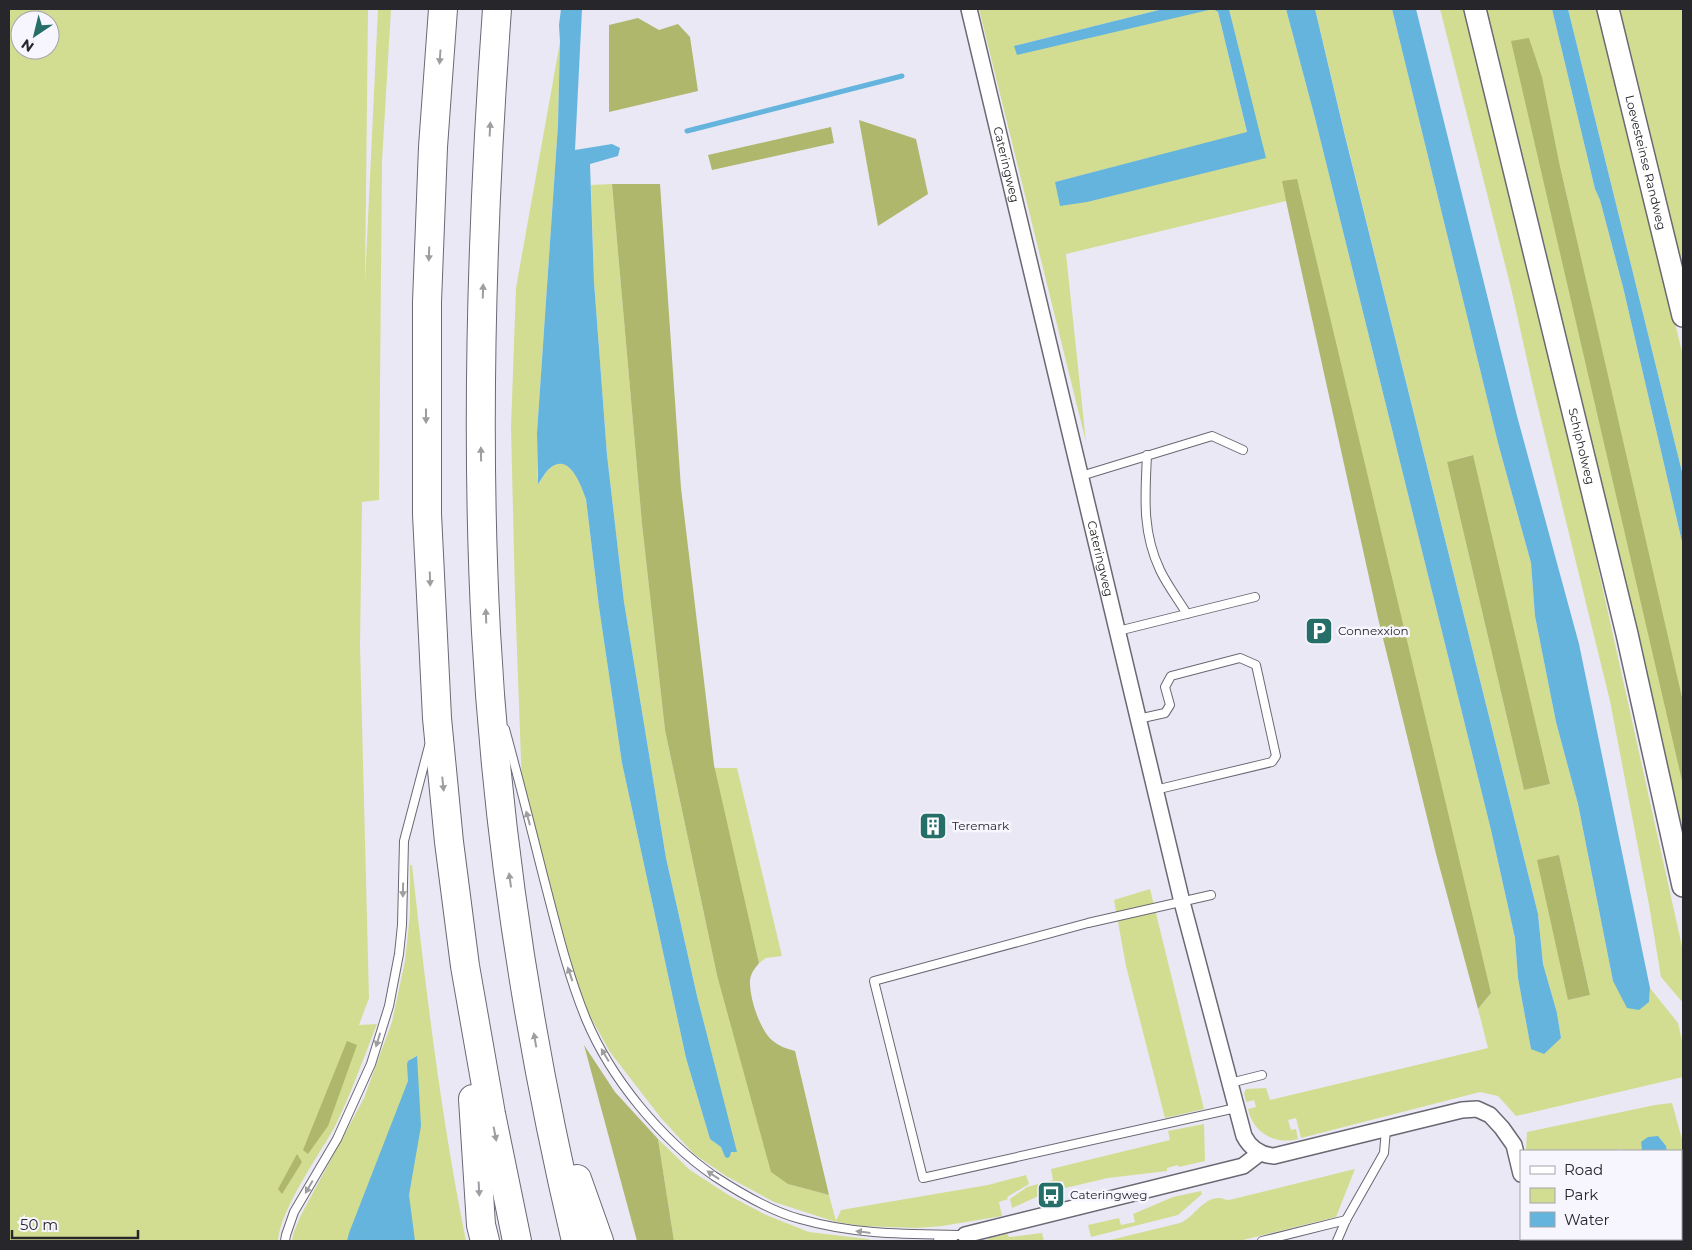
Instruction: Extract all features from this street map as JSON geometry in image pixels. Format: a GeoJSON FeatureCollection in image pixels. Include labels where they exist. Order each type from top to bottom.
{"type":"FeatureCollection","features":[{"type":"Feature","properties":{"kind":"highway"},"geometry":{"type":"LineString","coordinates":[[443,9],[433,147],[427,330],[427,514],[437,718],[449,842],[465,966],[491,1114],[517,1241]]}},
{"type":"Feature","properties":{"kind":"highway"},"geometry":{"type":"LineString","coordinates":[[496,9],[487,166],[480,394],[482,520],[488,665],[508,868],[524,981],[563,1185],[576,1241]]}},
{"type":"Feature","properties":{"kind":"highway"},"geometry":{"type":"LineString","coordinates":[[465,966],[481,1225],[485,1241]]}},
{"type":"Feature","properties":{"kind":"highway"},"geometry":{"type":"LineString","coordinates":[[544,1088],[599,1241]]}},
{"type":"Feature","properties":{"kind":"main road","name":"Schipholweg"},"geometry":{"type":"LineString","coordinates":[[1475,9],[1625,625],[1683,886]]}},
{"type":"Feature","properties":{"kind":"main road","name":"Loevesteinse Randweg"},"geometry":{"type":"LineString","coordinates":[[1608,9],[1683,316]]}},
{"type":"Feature","properties":{"kind":"street","name":"Cateringweg"},"geometry":{"type":"LineString","coordinates":[[969,9],[1182,902],[1242,1131],[1246,1140],[1260,1153]]}},
{"type":"Feature","properties":{"kind":"street"},"geometry":{"type":"LineString","coordinates":[[965,1238],[1242,1166],[1260,1153],[1269,1156],[1280,1155],[1462,1110],[1478,1109],[1490,1115],[1514,1145],[1520,1170]]}},
{"type":"Feature","properties":{"kind":"lane"},"geometry":{"type":"LineString","coordinates":[[1081,476],[1212,436],[1243,450]]}},
{"type":"Feature","properties":{"kind":"lane"},"geometry":{"type":"LineString","coordinates":[[1147,455],[1145,516],[1150,544],[1160,571],[1187,614]]}},
{"type":"Feature","properties":{"kind":"lane"},"geometry":{"type":"LineString","coordinates":[[1118,631],[1255,597]]}},
{"type":"Feature","properties":{"kind":"lane"},"geometry":{"type":"LineString","coordinates":[[1138,719],[1165,713],[1170,704],[1165,687],[1171,676],[1240,658],[1256,665],[1276,756],[1272,762],[1154,790]]}},
{"type":"Feature","properties":{"kind":"lane"},"geometry":{"type":"LineString","coordinates":[[488,665],[498,703]]}},
{"type":"Feature","properties":{"kind":"lane"},"geometry":{"type":"LineString","coordinates":[[285,1241],[294,1212],[337,1139],[371,1064],[389,1006],[399,954],[403,898],[404,841],[437,718]]}},
{"type":"Feature","properties":{"kind":"lane"},"geometry":{"type":"LineString","coordinates":[[504,723],[564,956],[587,1020],[602,1050],[623,1084],[651,1120],[683,1152],[726,1184],[759,1202],[798,1219],[834,1227],[887,1234],[965,1238]]}},
{"type":"Feature","properties":{"kind":"lane"},"geometry":{"type":"LineString","coordinates":[[1211,895],[1088,923],[874,981],[923,1178],[1236,1108]]}},
{"type":"Feature","properties":{"kind":"lane"},"geometry":{"type":"LineString","coordinates":[[1230,1084],[1262,1075]]}},
{"type":"Feature","properties":{"kind":"lane"},"geometry":{"type":"LineString","coordinates":[[1338,1241],[1346,1220],[1384,1153],[1386,1129]]}},
{"type":"Feature","properties":{"kind":"lane"},"geometry":{"type":"LineString","coordinates":[[1262,1241],[1346,1220]]}},
{"type":"Feature","properties":{"kind":"lane"},"geometry":{"type":"LineString","coordinates":[[938,1241],[965,1238]]}},
{"type":"Feature","properties":{"kind":"green space"},"geometry":{"type":"Polygon","coordinates":[[[9,9],[368,9],[365,282],[378,9],[391,9],[382,161],[379,500],[362,502],[360,645],[369,998],[359,1025],[377,1024],[334,1128],[285,1214],[278,1241],[9,1241],[9,9]]]}},
{"type":"Feature","properties":{"kind":"green space"},"geometry":{"type":"Polygon","coordinates":[[[979,9],[1163,9],[1014,46],[1213,9],[1218,12],[1247,133],[1055,182],[1265,158],[1229,9],[1286,9],[1315,118],[1491,830],[1515,938],[1518,978],[1531,1049],[1561,1038],[1557,1013],[1543,964],[1538,914],[1315,9],[1392,9],[1498,443],[1531,563],[1535,616],[1556,722],[1578,804],[1613,981],[1649,1002],[1650,988],[1678,1023],[1683,1045],[1683,1077],[1516,1116],[1498,1096],[1480,1092],[1301,1138],[1296,1118],[1288,1120],[1291,1130],[1296,1129],[1298,1139],[1281,1140],[1260,1131],[1255,1125],[1248,1109],[1256,1107],[1254,1100],[1246,1102],[1244,1093],[1246,1089],[1266,1088],[1270,1100],[1488,1048],[1478,1009],[1491,993],[1282,181],[1286,201],[1066,254],[1086,442],[979,9]],[[1472,455],[1447,462],[1524,790],[1550,784],[1472,455]],[[1559,855],[1568,1000],[1590,995],[1559,855]]]}},
{"type":"Feature","properties":{"kind":"green space"},"geometry":{"type":"Polygon","coordinates":[[[1440,9],[1465,9],[1553,364],[1683,951],[1683,1003],[1661,977],[1610,701],[1534,391],[1511,288],[1440,9]]]}},
{"type":"Feature","properties":{"kind":"green space"},"geometry":{"type":"Polygon","coordinates":[[[1486,9],[1552,9],[1595,189],[1600,200],[1623,287],[1683,546],[1683,707],[1559,162],[1683,782],[1683,843],[1568,343],[1486,9]]]}},
{"type":"Feature","properties":{"kind":"green space"},"geometry":{"type":"Polygon","coordinates":[[[1568,9],[1599,9],[1683,356],[1683,476],[1568,9]]]}},
{"type":"Feature","properties":{"kind":"green space"},"geometry":{"type":"Polygon","coordinates":[[[1617,9],[1683,9],[1683,281],[1617,9]]]}},
{"type":"Feature","properties":{"kind":"green space"},"geometry":{"type":"Polygon","coordinates":[[[638,18],[659,30],[678,24],[690,37],[698,91],[609,112],[609,25],[638,18]]]}},
{"type":"Feature","properties":{"kind":"green space"},"geometry":{"type":"Polygon","coordinates":[[[1529,38],[1542,77],[1559,162],[1683,702],[1683,785],[1511,41],[1529,38]]]}},
{"type":"Feature","properties":{"kind":"green space"},"geometry":{"type":"Polygon","coordinates":[[[560,42],[558,125],[537,433],[537,477],[539,483],[551,467],[564,464],[570,468],[578,479],[586,499],[599,607],[622,763],[686,1058],[710,1139],[721,1147],[725,1157],[731,1152],[736,1152],[697,996],[666,858],[624,602],[607,455],[594,282],[591,185],[612,184],[642,524],[665,730],[717,975],[788,1184],[829,1195],[836,1221],[841,1210],[988,1185],[1026,1175],[1029,1184],[1007,1197],[1008,1199],[999,1202],[1002,1216],[942,1226],[917,1228],[862,1226],[836,1222],[774,1202],[726,1176],[694,1154],[661,1118],[610,1052],[585,1007],[563,954],[522,788],[511,427],[516,288],[560,42]]]}},
{"type":"Feature","properties":{"kind":"green space"},"geometry":{"type":"Polygon","coordinates":[[[859,120],[916,139],[928,194],[878,226],[859,120]]]}},
{"type":"Feature","properties":{"kind":"green space"},"geometry":{"type":"Polygon","coordinates":[[[831,127],[834,143],[712,170],[708,155],[831,127]]]}},
{"type":"Feature","properties":{"kind":"green space"},"geometry":{"type":"Polygon","coordinates":[[[1297,179],[1491,993],[1478,1009],[1436,854],[1378,618],[1286,201],[1282,181],[1297,179]]]}},
{"type":"Feature","properties":{"kind":"green space"},"geometry":{"type":"Polygon","coordinates":[[[612,184],[660,184],[681,488],[714,765],[759,963],[753,971],[750,980],[751,995],[756,1013],[768,1036],[778,1044],[795,1051],[829,1195],[788,1184],[771,1172],[717,975],[665,730],[642,524],[612,184]]]}},
{"type":"Feature","properties":{"kind":"green space"},"geometry":{"type":"Polygon","coordinates":[[[1473,455],[1550,784],[1524,790],[1447,462],[1473,455]]]}},
{"type":"Feature","properties":{"kind":"green space"},"geometry":{"type":"Polygon","coordinates":[[[714,768],[737,768],[782,956],[766,958],[759,963],[714,768]]]}},
{"type":"Feature","properties":{"kind":"green space"},"geometry":{"type":"Polygon","coordinates":[[[1559,855],[1590,995],[1568,1000],[1537,860],[1559,855]]]}},
{"type":"Feature","properties":{"kind":"green space"},"geometry":{"type":"Polygon","coordinates":[[[410,865],[412,865],[442,1101],[466,1241],[292,1241],[301,1215],[364,1098],[392,1022],[405,961],[410,914],[410,865]]]}},
{"type":"Feature","properties":{"kind":"green space"},"geometry":{"type":"Polygon","coordinates":[[[1150,889],[1204,1109],[1165,1118],[1126,966],[1114,900],[1150,889]]]}},
{"type":"Feature","properties":{"kind":"green space"},"geometry":{"type":"Polygon","coordinates":[[[347,1041],[357,1045],[328,1126],[308,1154],[303,1150],[347,1041]]]}},
{"type":"Feature","properties":{"kind":"green space"},"geometry":{"type":"Polygon","coordinates":[[[584,1045],[615,1092],[658,1139],[674,1241],[637,1241],[584,1045]]]}},
{"type":"Feature","properties":{"kind":"green space"},"geometry":{"type":"Polygon","coordinates":[[[1672,1103],[1683,1143],[1683,1215],[1682,1150],[1667,1150],[1666,1146],[1641,1142],[1642,1150],[1526,1150],[1527,1132],[1672,1103]]]}},
{"type":"Feature","properties":{"kind":"green space"},"geometry":{"type":"Polygon","coordinates":[[[1204,1124],[1205,1161],[1179,1167],[1178,1165],[1167,1168],[1167,1171],[1108,1178],[1065,1188],[1063,1181],[1049,1185],[1050,1192],[1012,1208],[1010,1199],[1027,1187],[1053,1180],[1051,1169],[1170,1140],[1168,1131],[1204,1124]]]}},
{"type":"Feature","properties":{"kind":"green space"},"geometry":{"type":"Polygon","coordinates":[[[658,1139],[690,1170],[730,1196],[766,1215],[809,1232],[873,1241],[674,1241],[658,1139]]]}},
{"type":"Feature","properties":{"kind":"green space"},"geometry":{"type":"Polygon","coordinates":[[[297,1154],[302,1162],[282,1194],[278,1189],[297,1154]]]}},
{"type":"Feature","properties":{"kind":"green space"},"geometry":{"type":"Polygon","coordinates":[[[1355,1169],[1336,1217],[1239,1241],[1106,1241],[1180,1223],[1204,1204],[1214,1199],[1229,1200],[1355,1169]]]}},
{"type":"Feature","properties":{"kind":"green space"},"geometry":{"type":"Polygon","coordinates":[[[1201,1191],[1202,1194],[1178,1215],[1091,1237],[1088,1225],[1119,1218],[1121,1225],[1135,1222],[1133,1214],[1173,1197],[1201,1191]]]}},
{"type":"Feature","properties":{"kind":"green space"},"geometry":{"type":"Polygon","coordinates":[[[1042,1233],[1044,1241],[985,1241],[1007,1234],[1009,1237],[1042,1233]]]}},
{"type":"Feature","properties":{"kind":"water"},"geometry":{"type":"Polygon","coordinates":[[[561,9],[582,9],[575,150],[612,144],[620,148],[618,156],[590,164],[594,282],[607,455],[624,602],[666,858],[697,996],[737,1152],[731,1152],[728,1158],[725,1157],[721,1147],[710,1139],[686,1058],[622,763],[599,607],[586,499],[578,479],[569,467],[563,464],[557,464],[550,468],[538,484],[537,433],[558,125],[559,25],[561,9]]]}},
{"type":"Feature","properties":{"kind":"water"},"geometry":{"type":"Polygon","coordinates":[[[1163,9],[1213,9],[1017,55],[1014,46],[1163,9]]]}},
{"type":"Feature","properties":{"kind":"water"},"geometry":{"type":"Polygon","coordinates":[[[1213,9],[1229,9],[1266,158],[1087,202],[1060,206],[1055,182],[1247,132],[1218,12],[1213,9]]]}},
{"type":"Feature","properties":{"kind":"water"},"geometry":{"type":"Polygon","coordinates":[[[1286,9],[1315,9],[1538,914],[1543,964],[1557,1013],[1561,1038],[1544,1054],[1531,1049],[1518,978],[1515,938],[1491,830],[1315,118],[1286,9]]]}},
{"type":"Feature","properties":{"kind":"water"},"geometry":{"type":"Polygon","coordinates":[[[1392,9],[1416,9],[1517,416],[1579,644],[1650,988],[1649,1002],[1639,1010],[1627,1008],[1613,981],[1578,804],[1556,722],[1535,616],[1531,563],[1498,443],[1392,9]]]}},
{"type":"Feature","properties":{"kind":"water"},"geometry":{"type":"Polygon","coordinates":[[[1552,9],[1568,9],[1683,476],[1683,546],[1623,287],[1600,200],[1595,189],[1552,9]]]}},
{"type":"Feature","properties":{"kind":"water"},"geometry":{"type":"Polygon","coordinates":[[[417,1056],[421,1126],[409,1195],[415,1241],[347,1241],[408,1081],[408,1061],[417,1056]]]}},
{"type":"Feature","properties":{"kind":"water"},"geometry":{"type":"Polygon","coordinates":[[[1658,1136],[1667,1150],[1642,1150],[1641,1142],[1648,1137],[1658,1136]]]}},
{"type":"Feature","properties":{"kind":"waterway"},"geometry":{"type":"LineString","coordinates":[[687,131],[902,76]]}},
{"type":"Feature","properties":{"kind":"place","name":"Connexxion"},"geometry":{"type":"Point","coordinates":[1319,631]}},
{"type":"Feature","properties":{"kind":"place","name":"Teremark"},"geometry":{"type":"Point","coordinates":[933,826]}},
{"type":"Feature","properties":{"kind":"place","name":"Cateringweg"},"geometry":{"type":"Point","coordinates":[1051,1195]}}]}
